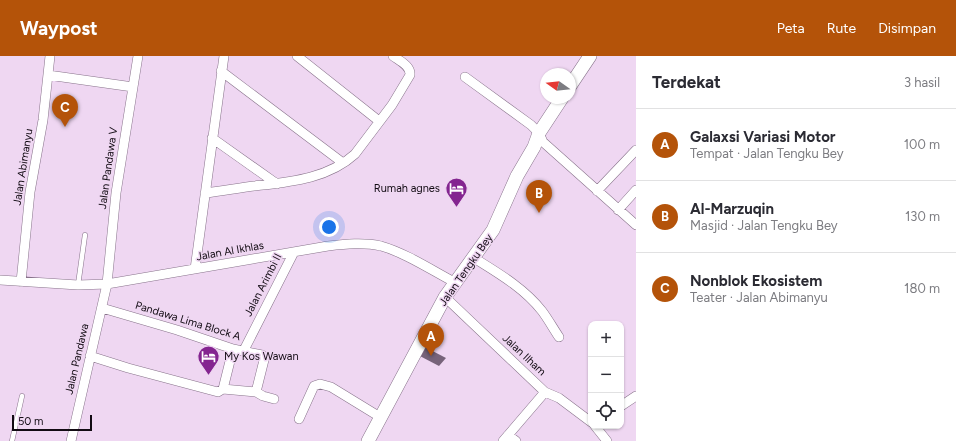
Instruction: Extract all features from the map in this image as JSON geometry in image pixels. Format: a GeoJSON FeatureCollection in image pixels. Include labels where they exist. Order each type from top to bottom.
{"type":"FeatureCollection","features":[{"type":"Feature","properties":{"kind":"main road"},"geometry":{"type":"LineString","coordinates":[[576,77],[590,56]]}},
{"type":"Feature","properties":{"kind":"main road","name":"Jalan Tengku Bey"},"geometry":{"type":"LineString","coordinates":[[368,441],[445,297],[493,230],[517,176],[534,147],[539,133],[558,104]]}},
{"type":"Feature","properties":{"kind":"street","name":"Jalan Abimanyu"},"geometry":{"type":"LineString","coordinates":[[21,282],[30,192],[43,120],[50,56]]}},
{"type":"Feature","properties":{"kind":"street","name":"Jalan Pandawa V"},"geometry":{"type":"LineString","coordinates":[[108,284],[116,193],[138,56]]}},
{"type":"Feature","properties":{"kind":"street"},"geometry":{"type":"LineString","coordinates":[[195,269],[224,56]]}},
{"type":"Feature","properties":{"kind":"street"},"geometry":{"type":"LineString","coordinates":[[297,56],[379,121]]}},
{"type":"Feature","properties":{"kind":"street"},"geometry":{"type":"LineString","coordinates":[[205,193],[312,178],[349,160],[392,105],[410,75],[408,68],[393,56]]}},
{"type":"Feature","properties":{"kind":"street"},"geometry":{"type":"LineString","coordinates":[[221,71],[343,163]]}},
{"type":"Feature","properties":{"kind":"street"},"geometry":{"type":"LineString","coordinates":[[48,75],[133,87]]}},
{"type":"Feature","properties":{"kind":"street"},"geometry":{"type":"LineString","coordinates":[[465,77],[531,125],[539,133],[543,142],[636,225]]}},
{"type":"Feature","properties":{"kind":"street"},"geometry":{"type":"LineString","coordinates":[[212,138],[277,184]]}},
{"type":"Feature","properties":{"kind":"street"},"geometry":{"type":"LineString","coordinates":[[597,191],[636,150]]}},
{"type":"Feature","properties":{"kind":"street"},"geometry":{"type":"LineString","coordinates":[[618,210],[636,190]]}},
{"type":"Feature","properties":{"kind":"street","name":"Jalan Al Ikhlas"},"geometry":{"type":"LineString","coordinates":[[0,280],[78,285],[108,284],[340,244],[370,244],[398,252],[456,283]]}},
{"type":"Feature","properties":{"kind":"street","name":"Jalan Arimbi II"},"geometry":{"type":"LineString","coordinates":[[244,350],[294,252]]}},
{"type":"Feature","properties":{"kind":"street"},"geometry":{"type":"LineString","coordinates":[[474,258],[523,290],[542,311],[559,337]]}},
{"type":"Feature","properties":{"kind":"street","name":"Jalan Pandawa"},"geometry":{"type":"LineString","coordinates":[[71,441],[108,284]]}},
{"type":"Feature","properties":{"kind":"street","name":"Jalan Ilham"},"geometry":{"type":"LineString","coordinates":[[445,297],[545,392],[559,398],[588,420]]}},
{"type":"Feature","properties":{"kind":"street","name":"Pandawa Lima Block A"},"geometry":{"type":"LineString","coordinates":[[102,308],[178,330],[233,349],[244,350],[262,355],[264,360],[256,392]]}},
{"type":"Feature","properties":{"kind":"street"},"geometry":{"type":"LineString","coordinates":[[223,389],[233,349]]}},
{"type":"Feature","properties":{"kind":"street"},"geometry":{"type":"LineString","coordinates":[[90,356],[128,368],[218,392],[223,389],[256,392],[274,399]]}},
{"type":"Feature","properties":{"kind":"street"},"geometry":{"type":"LineString","coordinates":[[298,419],[314,386],[320,384],[331,387],[380,417]]}},
{"type":"Feature","properties":{"kind":"street"},"geometry":{"type":"LineString","coordinates":[[516,441],[506,438],[545,392]]}},
{"type":"Feature","properties":{"kind":"street"},"geometry":{"type":"LineString","coordinates":[[624,404],[636,396]]}},
{"type":"Feature","properties":{"kind":"street"},"geometry":{"type":"LineString","coordinates":[[597,429],[607,441]]}},
{"type":"Feature","properties":{"kind":"lane"},"geometry":{"type":"LineString","coordinates":[[78,285],[85,235]]}},
{"type":"Feature","properties":{"kind":"lane"},"geometry":{"type":"LineString","coordinates":[[12,441],[22,396]]}},
{"type":"Feature","properties":{"kind":"building"},"geometry":{"type":"Polygon","coordinates":[[[421,345],[446,358],[439,366],[416,354],[421,345]]]}},
{"type":"Feature","properties":{"kind":"place","name":"Nonblok Ekosistem"},"geometry":{"type":"Point","coordinates":[65,127]}},
{"type":"Feature","properties":{"kind":"place","name":"Rumah agnes"},"geometry":{"type":"Point","coordinates":[456,208]}},
{"type":"Feature","properties":{"kind":"place","name":"Al-Marzuqin"},"geometry":{"type":"Point","coordinates":[539,213]}},
{"type":"Feature","properties":{"kind":"place","name":"Galaxsi Variasi Motor"},"geometry":{"type":"Point","coordinates":[431,356]}},
{"type":"Feature","properties":{"kind":"place","name":"My Kos Wawan"},"geometry":{"type":"Point","coordinates":[209,376]}}]}
